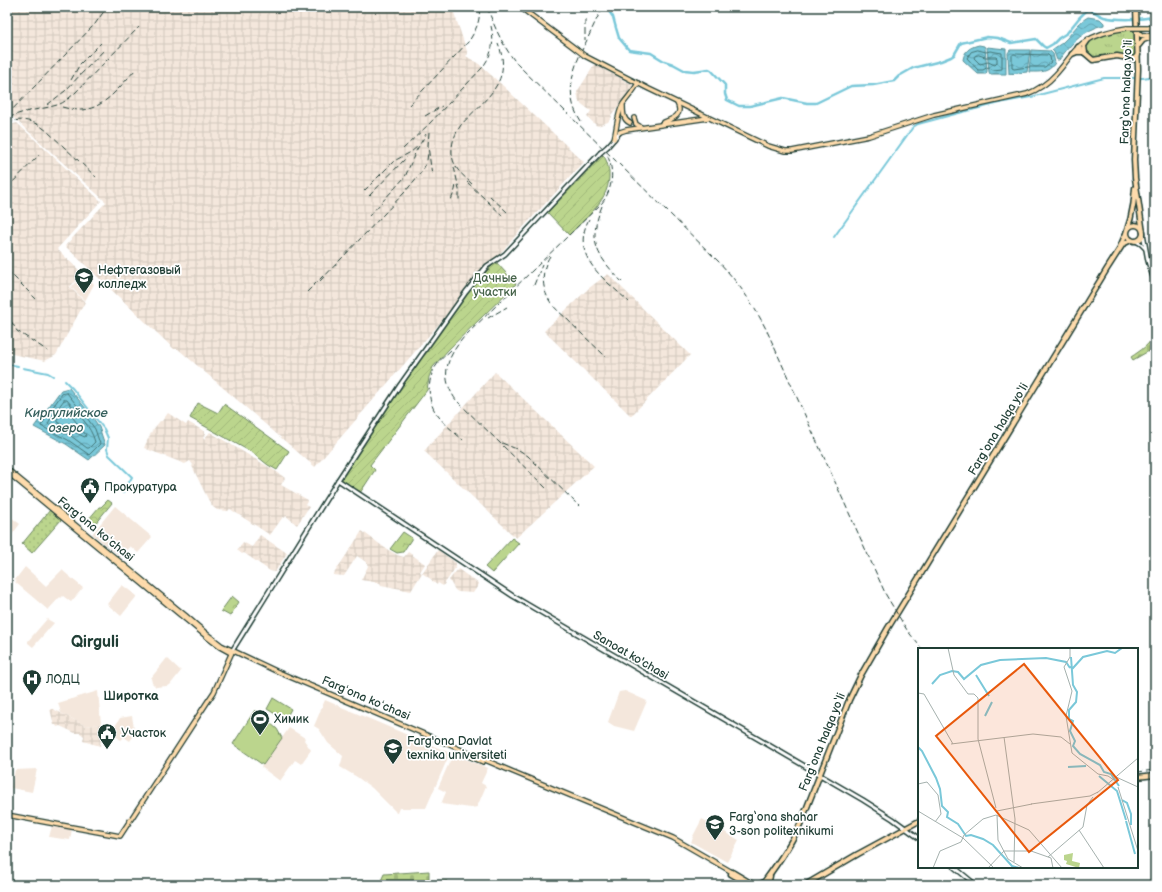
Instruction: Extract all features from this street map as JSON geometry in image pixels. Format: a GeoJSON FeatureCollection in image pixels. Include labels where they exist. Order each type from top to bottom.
{"type":"FeatureCollection","features":[{"type":"Feature","properties":{"kind":"highway","name":"Farg‘ona halqa yo‘li"},"geometry":{"type":"LineString","coordinates":[[774,868],[798,830],[832,740],[861,675],[1107,269],[1121,245],[1127,231],[1134,203],[1138,75],[1137,9]]}},
{"type":"Feature","properties":{"kind":"highway"},"geometry":{"type":"LineString","coordinates":[[1138,32],[1141,35],[1154,37]]}},
{"type":"Feature","properties":{"kind":"highway"},"geometry":{"type":"LineString","coordinates":[[1138,47],[1143,40],[1154,37]]}},
{"type":"Feature","properties":{"kind":"highway"},"geometry":{"type":"LineString","coordinates":[[1085,53],[1084,46],[1088,40]]}},
{"type":"Feature","properties":{"kind":"highway"},"geometry":{"type":"LineString","coordinates":[[1078,47],[1094,60],[1115,56],[1123,56],[1134,59],[1138,55]]}},
{"type":"Feature","properties":{"kind":"highway"},"geometry":{"type":"LineString","coordinates":[[1072,54],[1078,52],[1085,53]]}},
{"type":"Feature","properties":{"kind":"highway"},"geometry":{"type":"LineString","coordinates":[[1130,58],[1138,68]]}},
{"type":"Feature","properties":{"kind":"highway","name":"Farg‘ona halqa yo‘li"},"geometry":{"type":"LineString","coordinates":[[1135,178],[1143,233]]}},
{"type":"Feature","properties":{"kind":"highway"},"geometry":{"type":"LineString","coordinates":[[1134,225],[1140,226],[1143,233],[1140,239],[1136,241],[1131,240],[1127,236],[1127,231],[1130,226],[1134,225]]}},
{"type":"Feature","properties":{"kind":"highway","name":"Farg‘ona halqa yo‘li"},"geometry":{"type":"LineString","coordinates":[[1107,269],[1123,244],[1131,240]]}},
{"type":"Feature","properties":{"kind":"highway"},"geometry":{"type":"LineString","coordinates":[[1138,778],[1155,776]]}},
{"type":"Feature","properties":{"kind":"highway"},"geometry":{"type":"LineString","coordinates":[[805,885],[918,824]]}},
{"type":"Feature","properties":{"kind":"highway"},"geometry":{"type":"LineString","coordinates":[[810,885],[907,829]]}},
{"type":"Feature","properties":{"kind":"highway"},"geometry":{"type":"LineString","coordinates":[[759,885],[763,883],[774,868]]}},
{"type":"Feature","properties":{"kind":"highway"},"geometry":{"type":"LineString","coordinates":[[768,885],[774,868]]}},
{"type":"Feature","properties":{"kind":"highway","name":"Fargʻona koʻchasi"},"geometry":{"type":"LineString","coordinates":[[731,873],[750,885]]}},
{"type":"Feature","properties":{"kind":"highway","name":"Fargʻona koʻchasi"},"geometry":{"type":"LineString","coordinates":[[731,873],[754,885]]}},
{"type":"Feature","properties":{"kind":"main road"},"geometry":{"type":"LineString","coordinates":[[520,7],[585,56],[638,84],[768,146],[785,151],[792,151],[868,136],[934,115],[1027,94],[1040,88],[1049,81],[1078,47],[1088,40],[1107,32],[1127,28],[1155,27]]}},
{"type":"Feature","properties":{"kind":"main road"},"geometry":{"type":"LineString","coordinates":[[614,139],[623,105],[638,84]]}},
{"type":"Feature","properties":{"kind":"main road"},"geometry":{"type":"LineString","coordinates":[[657,125],[677,115],[680,109],[677,102]]}},
{"type":"Feature","properties":{"kind":"main road"},"geometry":{"type":"LineString","coordinates":[[623,105],[624,117],[626,121],[630,123]]}},
{"type":"Feature","properties":{"kind":"main road"},"geometry":{"type":"LineString","coordinates":[[166,764],[212,690],[244,631],[338,480],[400,385],[466,292],[488,266],[505,254],[620,132],[709,117]]}},
{"type":"Feature","properties":{"kind":"main road"},"geometry":{"type":"LineString","coordinates":[[634,118],[636,124],[642,128]]}},
{"type":"Feature","properties":{"kind":"main road","name":"Farg‘ona halqa yo‘li"},"geometry":{"type":"LineString","coordinates":[[1143,233],[1146,252],[1155,284]]}},
{"type":"Feature","properties":{"kind":"main road"},"geometry":{"type":"LineString","coordinates":[[1136,241],[1142,245],[1146,252]]}},
{"type":"Feature","properties":{"kind":"main road","name":"Fargʻona koʻchasi"},"geometry":{"type":"LineString","coordinates":[[7,469],[231,653]]}},
{"type":"Feature","properties":{"kind":"main road","name":"Fargʻona koʻchasi"},"geometry":{"type":"LineString","coordinates":[[7,472],[220,647],[275,674],[673,838],[731,873]]}},
{"type":"Feature","properties":{"kind":"main road","name":"Sanoat ko'chasi"},"geometry":{"type":"LineString","coordinates":[[338,480],[513,596],[881,811],[918,837]]}},
{"type":"Feature","properties":{"kind":"main road"},"geometry":{"type":"LineString","coordinates":[[7,815],[120,835],[214,692],[231,653]]}},
{"type":"Feature","properties":{"kind":"main road"},"geometry":{"type":"LineString","coordinates":[[955,868],[976,885]]}},
{"type":"Feature","properties":{"kind":"shaded area"},"geometry":{"type":"Polygon","coordinates":[[[7,7],[452,7],[468,54],[466,56],[479,64],[584,162],[517,234],[315,467],[178,349],[174,349],[65,246],[106,202],[7,112],[7,7]]]}},
{"type":"Feature","properties":{"kind":"shaded area"},"geometry":{"type":"Polygon","coordinates":[[[595,64],[633,85],[631,92],[611,115],[612,117],[608,122],[598,126],[587,117],[591,111],[579,102],[577,92],[595,64]]]}},
{"type":"Feature","properties":{"kind":"shaded area"},"geometry":{"type":"Polygon","coordinates":[[[17,123],[101,201],[57,249],[82,273],[70,287],[85,302],[56,355],[45,361],[7,353],[7,126],[17,123]]]}},
{"type":"Feature","properties":{"kind":"shaded area","name":"Нефтегазовый колледж"},"geometry":{"type":"Polygon","coordinates":[[[83,274],[94,284],[85,301],[71,287],[83,274]]]}},
{"type":"Feature","properties":{"kind":"shaded area"},"geometry":{"type":"Polygon","coordinates":[[[608,274],[690,355],[631,416],[544,331],[589,288],[608,274]]]}},
{"type":"Feature","properties":{"kind":"shaded area"},"geometry":{"type":"Polygon","coordinates":[[[495,372],[594,466],[516,538],[424,451],[495,372]]]}},
{"type":"Feature","properties":{"kind":"shaded area"},"geometry":{"type":"Polygon","coordinates":[[[168,413],[186,425],[188,422],[205,432],[204,439],[210,432],[285,478],[281,485],[308,500],[305,505],[309,507],[297,525],[286,516],[285,518],[283,517],[270,535],[230,509],[228,511],[217,510],[209,501],[190,461],[185,464],[144,448],[152,431],[168,413]]]}},
{"type":"Feature","properties":{"kind":"shaded area"},"geometry":{"type":"Polygon","coordinates":[[[115,506],[152,537],[138,553],[130,546],[121,557],[92,534],[115,506]]]}},
{"type":"Feature","properties":{"kind":"shaded area"},"geometry":{"type":"Polygon","coordinates":[[[7,514],[20,524],[7,541],[7,514]]]}},
{"type":"Feature","properties":{"kind":"shaded area"},"geometry":{"type":"Polygon","coordinates":[[[362,531],[397,555],[404,557],[408,552],[425,564],[420,572],[422,573],[411,591],[361,580],[368,566],[366,562],[357,556],[344,576],[333,575],[362,531]]]}},
{"type":"Feature","properties":{"kind":"shaded area"},"geometry":{"type":"Polygon","coordinates":[[[260,535],[287,553],[275,572],[270,571],[244,553],[242,554],[237,550],[243,542],[252,547],[260,535]]]}},
{"type":"Feature","properties":{"kind":"shaded area"},"geometry":{"type":"Polygon","coordinates":[[[438,550],[456,563],[456,567],[443,586],[438,583],[437,585],[422,573],[438,550]]]}},
{"type":"Feature","properties":{"kind":"shaded area"},"geometry":{"type":"Polygon","coordinates":[[[25,567],[46,586],[62,570],[83,588],[71,602],[63,596],[61,598],[60,597],[48,610],[15,582],[25,567]]]}},
{"type":"Feature","properties":{"kind":"shaded area"},"geometry":{"type":"Polygon","coordinates":[[[458,569],[479,584],[473,593],[458,592],[455,590],[449,580],[458,569]]]}},
{"type":"Feature","properties":{"kind":"shaded area"},"geometry":{"type":"Polygon","coordinates":[[[122,585],[137,596],[121,616],[107,604],[122,585]]]}},
{"type":"Feature","properties":{"kind":"shaded area"},"geometry":{"type":"Polygon","coordinates":[[[47,619],[54,623],[33,647],[28,643],[28,641],[47,619]]]}},
{"type":"Feature","properties":{"kind":"shaded area"},"geometry":{"type":"Polygon","coordinates":[[[167,658],[181,671],[170,685],[156,687],[152,683],[151,678],[167,658]]]}},
{"type":"Feature","properties":{"kind":"shaded area"},"geometry":{"type":"Polygon","coordinates":[[[98,691],[101,724],[86,726],[61,713],[58,703],[98,691]]]}},
{"type":"Feature","properties":{"kind":"shaded area"},"geometry":{"type":"Polygon","coordinates":[[[625,691],[647,701],[634,731],[614,726],[608,722],[619,692],[625,691]]]}},
{"type":"Feature","properties":{"kind":"shaded area","name":"Farg'ona Davlat texnika universiteti"},"geometry":{"type":"Polygon","coordinates":[[[325,700],[450,753],[426,808],[399,808],[396,813],[372,788],[340,767],[343,756],[328,743],[319,729],[314,726],[325,700]]]}},
{"type":"Feature","properties":{"kind":"shaded area"},"geometry":{"type":"Polygon","coordinates":[[[50,709],[53,709],[86,726],[103,724],[100,746],[83,741],[84,736],[80,733],[75,733],[60,726],[57,727],[54,725],[50,709]]]}},
{"type":"Feature","properties":{"kind":"shaded area"},"geometry":{"type":"Polygon","coordinates":[[[132,716],[135,734],[130,741],[124,737],[121,740],[111,733],[120,718],[132,716]]]}},
{"type":"Feature","properties":{"kind":"shaded area"},"geometry":{"type":"Polygon","coordinates":[[[289,728],[305,738],[304,740],[311,750],[301,764],[295,760],[280,781],[261,767],[289,728]]]}},
{"type":"Feature","properties":{"kind":"shaded area"},"geometry":{"type":"Polygon","coordinates":[[[453,754],[488,768],[481,783],[486,786],[477,807],[471,808],[441,804],[446,792],[438,788],[453,754]]]}},
{"type":"Feature","properties":{"kind":"shaded area"},"geometry":{"type":"Polygon","coordinates":[[[37,769],[32,792],[11,788],[15,770],[37,769]]]}},
{"type":"Feature","properties":{"kind":"shaded area","name":"Farg‘ona shahar 3-son politexnikumi"},"geometry":{"type":"Polygon","coordinates":[[[702,819],[739,840],[727,862],[691,842],[702,819]]]}},
{"type":"Feature","properties":{"kind":"shaded area"},"geometry":{"type":"Polygon","coordinates":[[[52,826],[72,829],[70,840],[49,837],[52,826]]]}},
{"type":"Feature","properties":{"kind":"green space"},"geometry":{"type":"Polygon","coordinates":[[[1125,30],[1136,30],[1137,55],[1132,58],[1122,55],[1113,55],[1094,59],[1086,52],[1085,46],[1093,39],[1125,30]]]}},
{"type":"Feature","properties":{"kind":"green space"},"geometry":{"type":"Polygon","coordinates":[[[603,155],[609,172],[609,182],[606,191],[590,215],[569,235],[547,212],[603,155]]]}},
{"type":"Feature","properties":{"kind":"green space","name":"Дачные участки"},"geometry":{"type":"Polygon","coordinates":[[[496,262],[516,284],[448,350],[433,367],[429,377],[427,390],[370,465],[375,470],[360,493],[340,479],[409,372],[474,284],[496,262]]]}},
{"type":"Feature","properties":{"kind":"green space"},"geometry":{"type":"Polygon","coordinates":[[[1155,333],[1155,350],[1147,352],[1133,360],[1131,357],[1148,344],[1155,333]]]}},
{"type":"Feature","properties":{"kind":"green space"},"geometry":{"type":"Polygon","coordinates":[[[198,403],[218,413],[224,404],[289,451],[277,470],[253,453],[190,418],[198,403]]]}},
{"type":"Feature","properties":{"kind":"green space"},"geometry":{"type":"Polygon","coordinates":[[[108,500],[112,503],[94,525],[88,520],[99,507],[101,507],[108,500]]]}},
{"type":"Feature","properties":{"kind":"green space"},"geometry":{"type":"Polygon","coordinates":[[[50,510],[61,520],[32,553],[22,544],[50,510]]]}},
{"type":"Feature","properties":{"kind":"green space"},"geometry":{"type":"Polygon","coordinates":[[[403,532],[412,538],[403,552],[397,553],[390,549],[403,532]]]}},
{"type":"Feature","properties":{"kind":"green space"},"geometry":{"type":"Polygon","coordinates":[[[512,538],[519,543],[492,573],[485,567],[512,538]]]}},
{"type":"Feature","properties":{"kind":"green space"},"geometry":{"type":"Polygon","coordinates":[[[232,596],[239,602],[230,616],[221,611],[232,596]]]}},
{"type":"Feature","properties":{"kind":"green space"},"geometry":{"type":"Polygon","coordinates":[[[273,698],[291,709],[285,720],[267,709],[273,698]]]}},
{"type":"Feature","properties":{"kind":"green space","name":"Химик"},"geometry":{"type":"Polygon","coordinates":[[[255,710],[277,729],[282,738],[263,765],[233,744],[255,710]]]}},
{"type":"Feature","properties":{"kind":"green space"},"geometry":{"type":"Polygon","coordinates":[[[429,871],[429,882],[447,881],[445,885],[379,885],[384,874],[429,871]]]}},
{"type":"Feature","properties":{"kind":"water"},"geometry":{"type":"Polygon","coordinates":[[[1088,17],[1100,19],[1104,25],[1097,27],[1079,37],[1066,50],[1059,60],[1057,60],[1052,50],[1063,42],[1081,22],[1088,17]]]}},
{"type":"Feature","properties":{"kind":"water"},"geometry":{"type":"Polygon","coordinates":[[[979,45],[984,46],[985,48],[986,74],[978,74],[963,60],[968,50],[979,45]]]}},
{"type":"Feature","properties":{"kind":"water"},"geometry":{"type":"Polygon","coordinates":[[[987,47],[1006,49],[1006,74],[990,74],[987,47]]]}},
{"type":"Feature","properties":{"kind":"water"},"geometry":{"type":"Polygon","coordinates":[[[1010,50],[1030,50],[1027,72],[1009,74],[1008,53],[1010,50]]]}},
{"type":"Feature","properties":{"kind":"water"},"geometry":{"type":"Polygon","coordinates":[[[1031,50],[1050,51],[1053,54],[1055,63],[1050,69],[1041,72],[1029,72],[1031,50]]]}},
{"type":"Feature","properties":{"kind":"water","name":"Киргулийское озеро"},"geometry":{"type":"Polygon","coordinates":[[[69,388],[99,427],[105,445],[89,460],[66,444],[34,427],[61,390],[69,388]]]}},
{"type":"Feature","properties":{"kind":"waterway"},"geometry":{"type":"LineString","coordinates":[[606,7],[613,17],[619,38],[629,50],[651,53],[684,70],[711,70],[725,85],[727,100],[739,106],[750,106],[783,98],[807,103],[816,103],[851,86],[873,85],[894,81],[899,76],[913,68],[951,57],[954,55],[961,43],[987,37],[998,38],[1011,43],[1036,39],[1046,48],[1067,33],[1087,10],[1104,17],[1115,19],[1137,19],[1155,16]]}},
{"type":"Feature","properties":{"kind":"waterway"},"geometry":{"type":"LineString","coordinates":[[834,237],[913,127],[918,124],[1104,78],[1143,78],[1155,76]]}},
{"type":"Feature","properties":{"kind":"waterway"},"geometry":{"type":"LineString","coordinates":[[7,364],[18,366]]}},
{"type":"Feature","properties":{"kind":"waterway"},"geometry":{"type":"LineString","coordinates":[[23,368],[48,373],[53,376]]}},
{"type":"Feature","properties":{"kind":"waterway"},"geometry":{"type":"LineString","coordinates":[[65,381],[104,429],[108,438],[107,449],[109,455],[132,477],[123,493]]}},
{"type":"Feature","properties":{"kind":"railway"},"geometry":{"type":"LineString","coordinates":[[7,115],[95,24],[107,7]]}},
{"type":"Feature","properties":{"kind":"railway"},"geometry":{"type":"LineString","coordinates":[[409,105],[469,41],[477,25],[479,7]]}},
{"type":"Feature","properties":{"kind":"railway"},"geometry":{"type":"LineString","coordinates":[[487,7],[500,37],[518,65],[718,261],[745,294],[767,331],[886,595],[907,630],[921,648]]}},
{"type":"Feature","properties":{"kind":"railway"},"geometry":{"type":"LineString","coordinates":[[581,122],[572,101],[571,91],[574,70],[603,7]]}},
{"type":"Feature","properties":{"kind":"railway"},"geometry":{"type":"LineString","coordinates":[[585,20],[585,40]]}},
{"type":"Feature","properties":{"kind":"railway"},"geometry":{"type":"LineString","coordinates":[[403,149],[482,68],[492,48],[493,37],[491,26]]}},
{"type":"Feature","properties":{"kind":"railway"},"geometry":{"type":"LineString","coordinates":[[8,118],[14,115],[62,103],[75,93],[139,27]]}},
{"type":"Feature","properties":{"kind":"railway"},"geometry":{"type":"LineString","coordinates":[[71,80],[80,64],[101,43]]}},
{"type":"Feature","properties":{"kind":"railway"},"geometry":{"type":"LineString","coordinates":[[472,184],[455,165],[452,153],[453,142],[461,125],[487,98],[499,80],[502,69],[502,57],[498,43]]}},
{"type":"Feature","properties":{"kind":"railway"},"geometry":{"type":"LineString","coordinates":[[47,105],[65,91],[106,48]]}},
{"type":"Feature","properties":{"kind":"railway"},"geometry":{"type":"LineString","coordinates":[[62,107],[81,110],[90,109],[98,105],[112,95],[136,69]]}},
{"type":"Feature","properties":{"kind":"railway"},"geometry":{"type":"LineString","coordinates":[[425,116],[442,106]]}},
{"type":"Feature","properties":{"kind":"railway"},"geometry":{"type":"LineString","coordinates":[[7,123],[23,120],[39,125],[96,177]]}},
{"type":"Feature","properties":{"kind":"railway"},"geometry":{"type":"LineString","coordinates":[[429,132],[428,146],[432,175]]}},
{"type":"Feature","properties":{"kind":"railway"},"geometry":{"type":"LineString","coordinates":[[369,216],[405,177],[416,151],[426,134]]}},
{"type":"Feature","properties":{"kind":"railway"},"geometry":{"type":"LineString","coordinates":[[364,191],[394,161],[417,147]]}},
{"type":"Feature","properties":{"kind":"railway"},"geometry":{"type":"LineString","coordinates":[[320,281],[405,192],[423,170],[428,153]]}},
{"type":"Feature","properties":{"kind":"railway"},"geometry":{"type":"LineString","coordinates":[[546,488],[456,400],[448,383],[447,367],[453,352],[464,337],[602,203],[609,192],[612,179],[611,166],[606,153]]}},
{"type":"Feature","properties":{"kind":"railway"},"geometry":{"type":"LineString","coordinates":[[7,188],[40,154]]}},
{"type":"Feature","properties":{"kind":"railway"},"geometry":{"type":"LineString","coordinates":[[369,196],[407,157]]}},
{"type":"Feature","properties":{"kind":"railway"},"geometry":{"type":"LineString","coordinates":[[454,167],[459,189],[459,200]]}},
{"type":"Feature","properties":{"kind":"railway"},"geometry":{"type":"LineString","coordinates":[[467,182],[504,217]]}},
{"type":"Feature","properties":{"kind":"railway"},"geometry":{"type":"LineString","coordinates":[[451,200],[456,185]]}},
{"type":"Feature","properties":{"kind":"railway"},"geometry":{"type":"LineString","coordinates":[[490,196],[507,212]]}},
{"type":"Feature","properties":{"kind":"railway"},"geometry":{"type":"LineString","coordinates":[[602,206],[595,230],[597,248],[606,264],[622,282]]}},
{"type":"Feature","properties":{"kind":"railway"},"geometry":{"type":"LineString","coordinates":[[589,219],[584,233],[583,245],[587,256],[592,266],[601,276],[629,302]]}},
{"type":"Feature","properties":{"kind":"railway"},"geometry":{"type":"LineString","coordinates":[[550,256],[545,266],[543,277],[544,288],[548,298],[556,309],[606,357]]}},
{"type":"Feature","properties":{"kind":"railway"},"geometry":{"type":"LineString","coordinates":[[534,285],[542,265]]}},
{"type":"Feature","properties":{"kind":"railway"},"geometry":{"type":"LineString","coordinates":[[7,270],[36,299]]}},
{"type":"Feature","properties":{"kind":"railway"},"geometry":{"type":"LineString","coordinates":[[307,292],[323,276]]}},
{"type":"Feature","properties":{"kind":"railway"},"geometry":{"type":"LineString","coordinates":[[488,318],[507,307]]}},
{"type":"Feature","properties":{"kind":"railway"},"geometry":{"type":"LineString","coordinates":[[7,314],[17,331],[48,351]]}},
{"type":"Feature","properties":{"kind":"railway"},"geometry":{"type":"LineString","coordinates":[[451,350],[439,361],[433,371],[429,390],[431,402],[436,413],[445,424],[463,440]]}},
{"type":"Feature","properties":{"kind":"railway"},"geometry":{"type":"LineString","coordinates":[[502,443],[519,450],[528,456],[580,507]]}},
{"type":"Feature","properties":{"kind":"railway"},"geometry":{"type":"LineString","coordinates":[[1138,772],[1155,770]]}},
{"type":"Feature","properties":{"kind":"place","name":"Нефтегазовый колледж"},"geometry":{"type":"Point","coordinates":[84,294]}},
{"type":"Feature","properties":{"kind":"place","name":"Прокуратура"},"geometry":{"type":"Point","coordinates":[90,504]}},
{"type":"Feature","properties":{"kind":"place","name":"ЛОДЦ"},"geometry":{"type":"Point","coordinates":[32,696]}},
{"type":"Feature","properties":{"kind":"place","name":"Химик"},"geometry":{"type":"Point","coordinates":[260,736]}},
{"type":"Feature","properties":{"kind":"place","name":"Участок"},"geometry":{"type":"Point","coordinates":[107,750]}},
{"type":"Feature","properties":{"kind":"place","name":"Farg'ona Davlat texnika universiteti"},"geometry":{"type":"Point","coordinates":[393,765]}},
{"type":"Feature","properties":{"kind":"place","name":"Farg‘ona shahar 3-son politexnikumi"},"geometry":{"type":"Point","coordinates":[715,841]}},
{"type":"Feature","properties":{"kind":"district","name":"Qirguli"},"geometry":{"type":"Point","coordinates":[95,641]}},
{"type":"Feature","properties":{"kind":"district","name":"Широтка"},"geometry":{"type":"Point","coordinates":[131,695]}}]}
